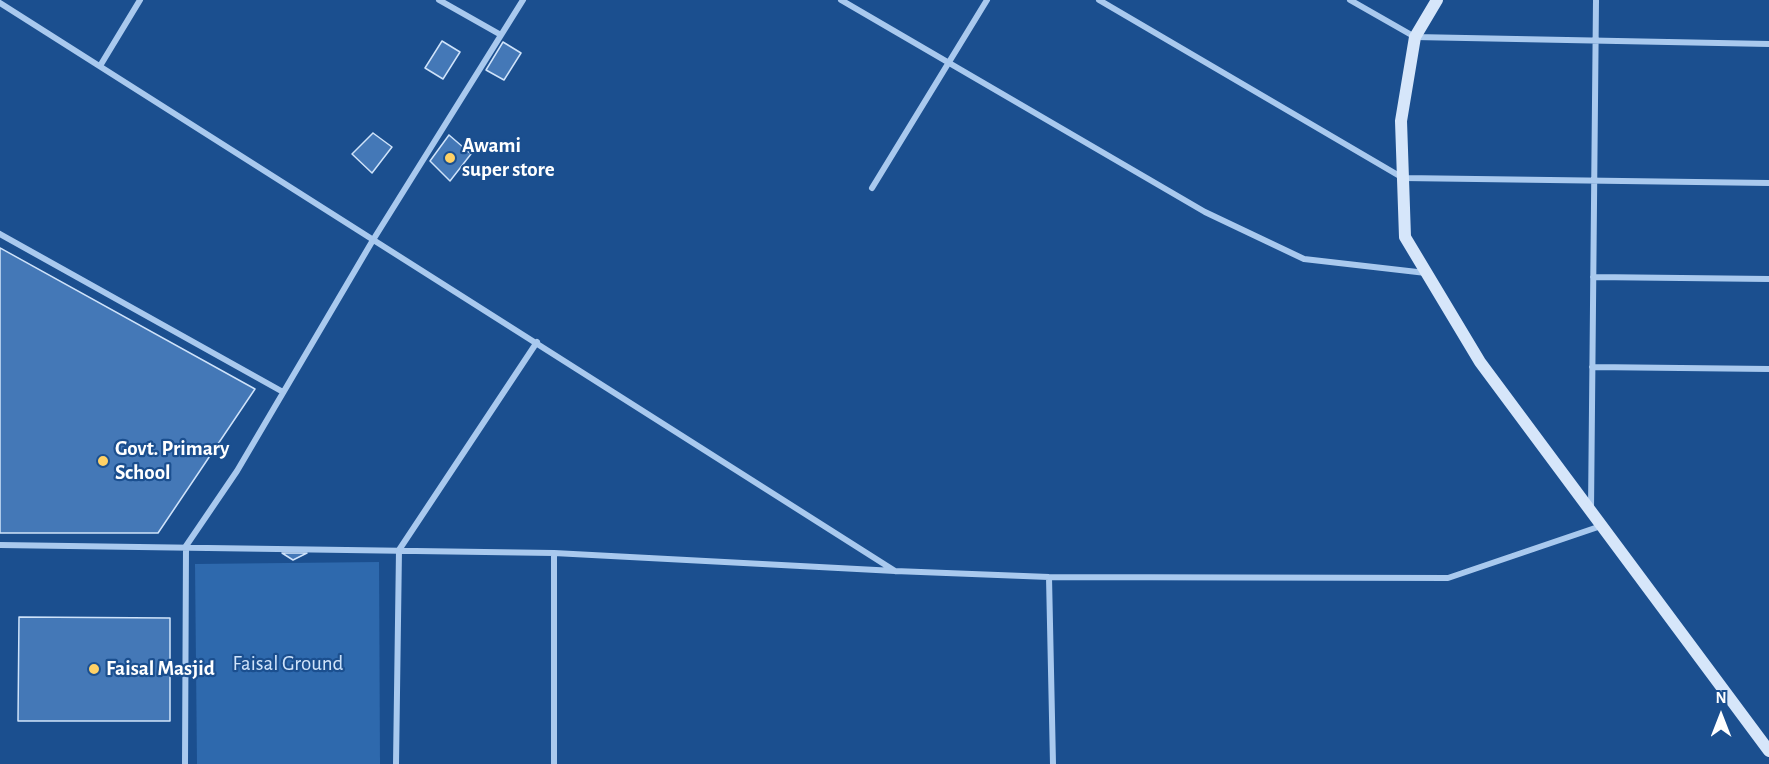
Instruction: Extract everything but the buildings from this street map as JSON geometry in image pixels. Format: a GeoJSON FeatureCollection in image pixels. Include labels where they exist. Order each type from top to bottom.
{"type":"FeatureCollection","features":[{"type":"Feature","properties":{"kind":"street"},"geometry":{"type":"LineString","coordinates":[[100,66],[140,0]]}},
{"type":"Feature","properties":{"kind":"street"},"geometry":{"type":"LineString","coordinates":[[439,0],[501,35]]}},
{"type":"Feature","properties":{"kind":"street"},"geometry":{"type":"LineString","coordinates":[[185,764],[186,546],[237,471],[373,240],[523,0]]}},
{"type":"Feature","properties":{"kind":"street"},"geometry":{"type":"LineString","coordinates":[[842,0],[1205,212],[1305,259],[1427,273]]}},
{"type":"Feature","properties":{"kind":"street"},"geometry":{"type":"LineString","coordinates":[[872,188],[987,0]]}},
{"type":"Feature","properties":{"kind":"street"},"geometry":{"type":"LineString","coordinates":[[1099,0],[1403,178],[1769,183]]}},
{"type":"Feature","properties":{"kind":"street"},"geometry":{"type":"LineString","coordinates":[[1350,0],[1415,37],[1769,44]]}},
{"type":"Feature","properties":{"kind":"street"},"geometry":{"type":"LineString","coordinates":[[1437,0],[1415,37],[1401,121],[1405,237],[1480,362],[1769,750]]}},
{"type":"Feature","properties":{"kind":"street"},"geometry":{"type":"LineString","coordinates":[[1591,511],[1596,0]]}},
{"type":"Feature","properties":{"kind":"street"},"geometry":{"type":"LineString","coordinates":[[0,3],[895,571]]}},
{"type":"Feature","properties":{"kind":"street"},"geometry":{"type":"LineString","coordinates":[[0,234],[284,392]]}},
{"type":"Feature","properties":{"kind":"street"},"geometry":{"type":"LineString","coordinates":[[1593,277],[1769,279]]}},
{"type":"Feature","properties":{"kind":"street"},"geometry":{"type":"LineString","coordinates":[[396,764],[399,550],[537,342]]}},
{"type":"Feature","properties":{"kind":"street"},"geometry":{"type":"LineString","coordinates":[[1592,367],[1769,369]]}},
{"type":"Feature","properties":{"kind":"street"},"geometry":{"type":"LineString","coordinates":[[0,545],[554,553],[1049,577],[1448,578],[1602,526]]}},
{"type":"Feature","properties":{"kind":"street"},"geometry":{"type":"LineString","coordinates":[[554,553],[554,764]]}},
{"type":"Feature","properties":{"kind":"street"},"geometry":{"type":"LineString","coordinates":[[1049,577],[1053,764]]}},
{"type":"Feature","properties":{"kind":"green space","name":"Faisal Ground"},"geometry":{"type":"Polygon","coordinates":[[[379,562],[380,764],[197,764],[195,564],[379,562]]]}},
{"type":"Feature","properties":{"kind":"place","name":"Awami super store"},"geometry":{"type":"Point","coordinates":[450,158]}},
{"type":"Feature","properties":{"kind":"place","name":"Govt. Primary School"},"geometry":{"type":"Point","coordinates":[103,461]}},
{"type":"Feature","properties":{"kind":"place","name":"Faisal Masjid"},"geometry":{"type":"Point","coordinates":[94,669]}}]}
